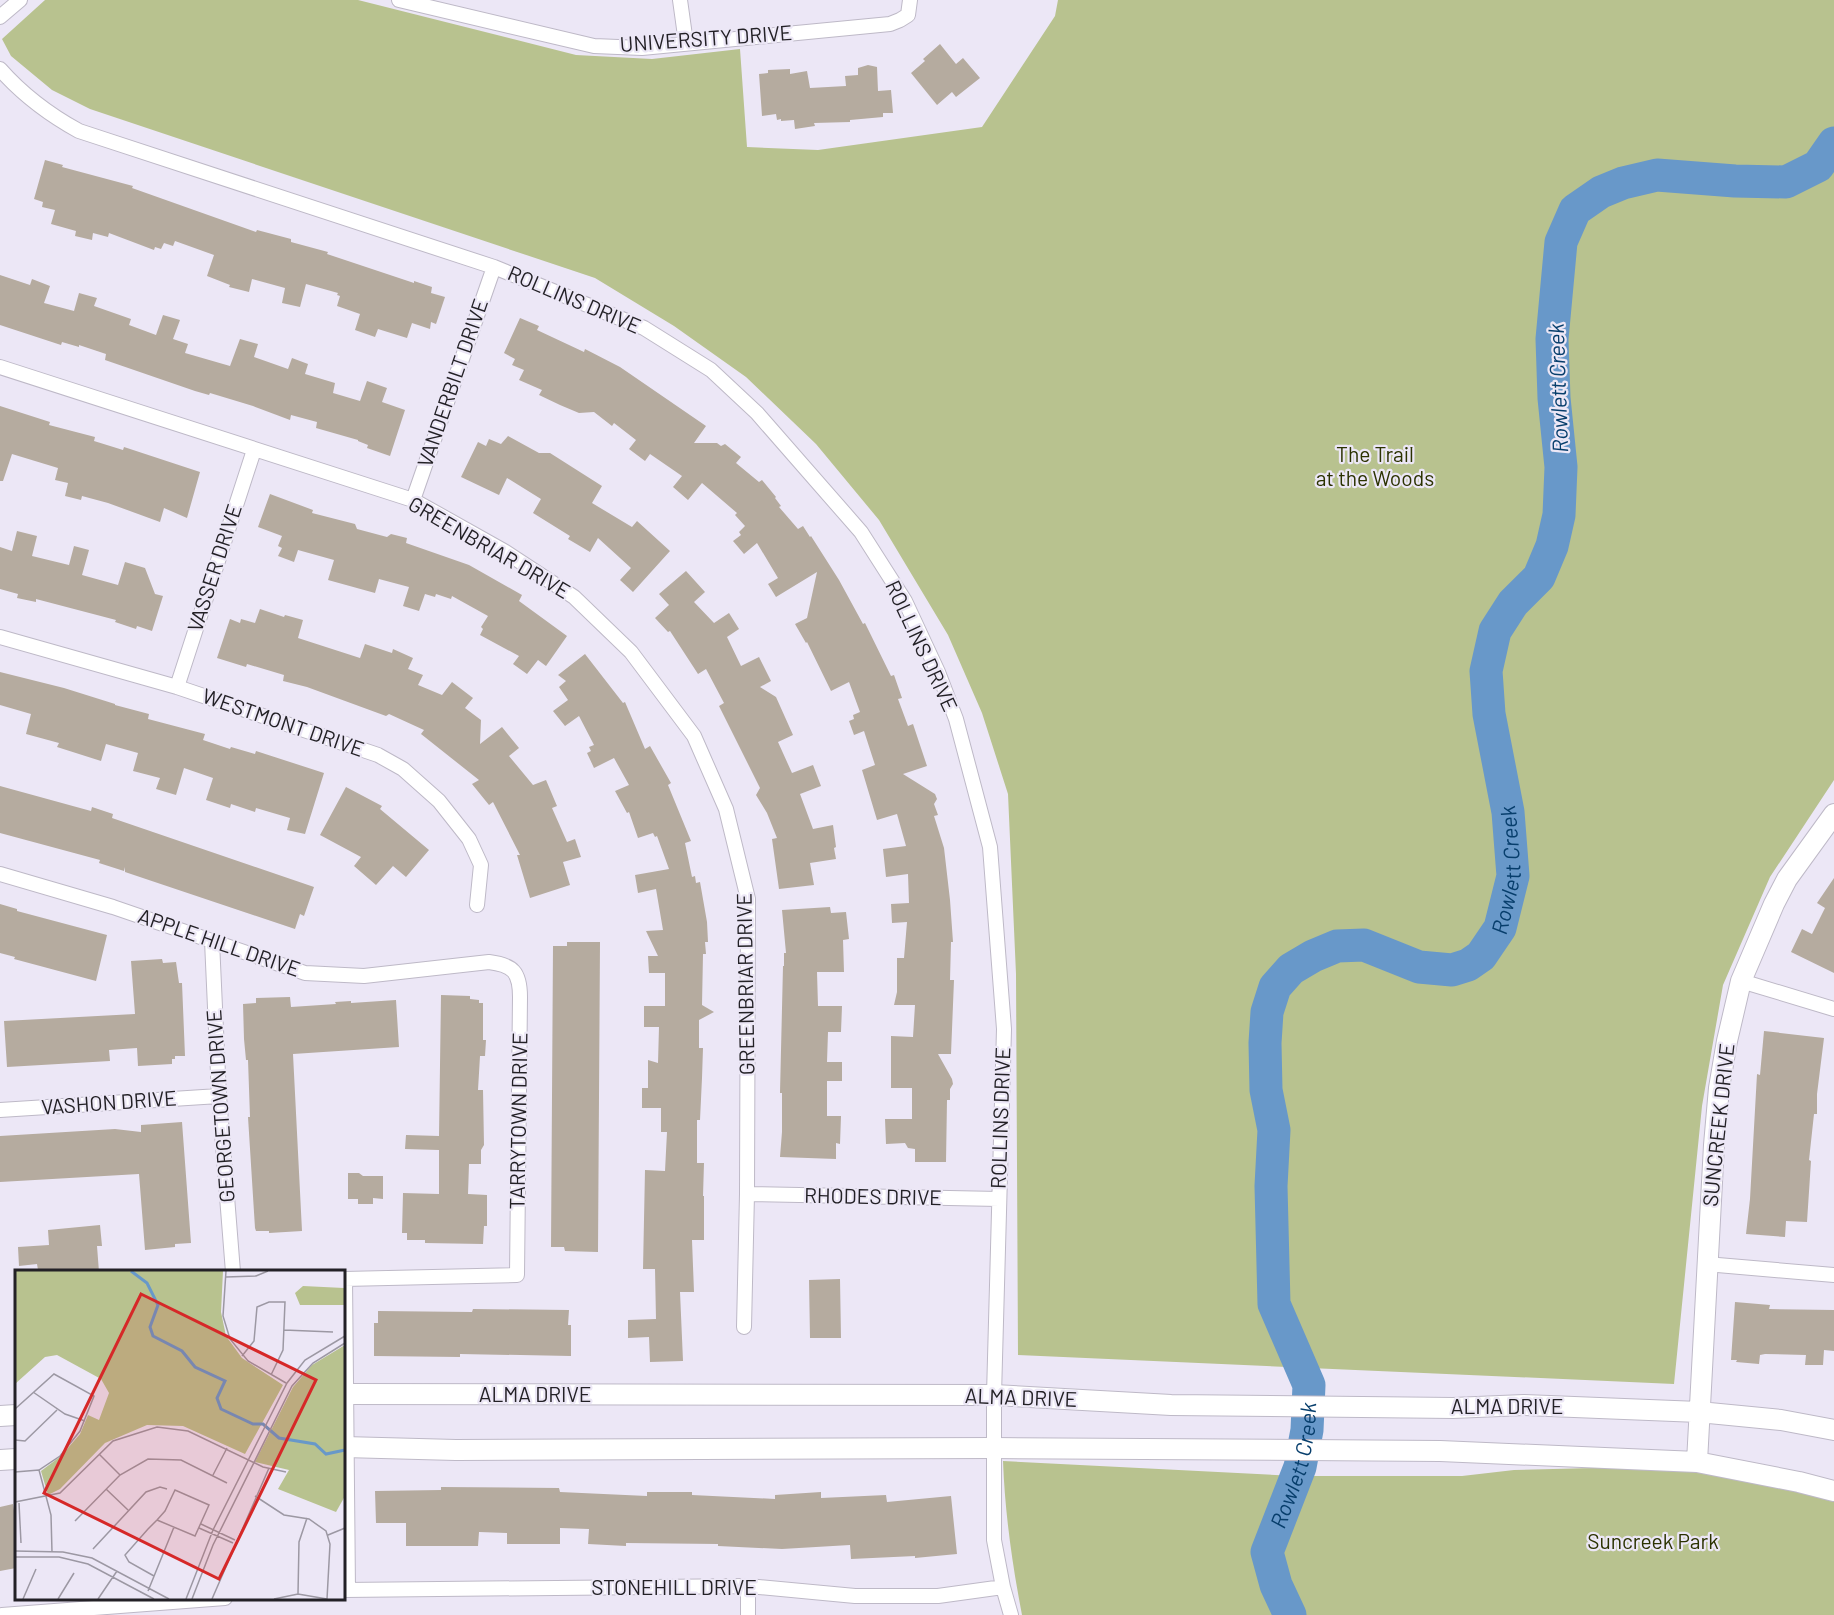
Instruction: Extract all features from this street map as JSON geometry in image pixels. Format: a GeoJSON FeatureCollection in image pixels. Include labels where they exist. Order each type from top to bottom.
{"type":"FeatureCollection","features":[{"type":"Feature","properties":{"kind":"main road","name":"SUNCREEK DRIVE"},"geometry":{"type":"LineString","coordinates":[[1697,1462],[1714,1145],[1719,1088],[1727,1041],[1741,981],[1774,904],[1787,879],[1834,814]]}},
{"type":"Feature","properties":{"kind":"main road","name":"ALMA DRIVE"},"geometry":{"type":"LineString","coordinates":[[345,1394],[994,1395],[1171,1405],[1453,1407],[1524,1405],[1699,1412],[1781,1420],[1834,1430]]}},
{"type":"Feature","properties":{"kind":"main road"},"geometry":{"type":"LineString","coordinates":[[0,1416],[15,1415]]}},
{"type":"Feature","properties":{"kind":"main road"},"geometry":{"type":"LineString","coordinates":[[345,1447],[1440,1451],[1697,1462],[1834,1491]]}},
{"type":"Feature","properties":{"kind":"main road"},"geometry":{"type":"LineString","coordinates":[[0,1460],[15,1459]]}},
{"type":"Feature","properties":{"kind":"street"},"geometry":{"type":"LineString","coordinates":[[0,17],[20,0]]}},
{"type":"Feature","properties":{"kind":"street","name":"UNIVERSITY DRIVE"},"geometry":{"type":"LineString","coordinates":[[399,0],[594,46],[642,48],[874,26],[900,20],[908,15],[910,0]]}},
{"type":"Feature","properties":{"kind":"street"},"geometry":{"type":"LineString","coordinates":[[680,0],[686,43]]}},
{"type":"Feature","properties":{"kind":"street","name":"ROLLINS DRIVE"},"geometry":{"type":"LineString","coordinates":[[0,69],[11,82],[57,118],[79,131],[494,267],[644,328],[711,369],[756,412],[861,532],[905,602],[938,672],[956,719],[990,847],[1004,1029],[994,1395],[994,1540],[1011,1615]]}},
{"type":"Feature","properties":{"kind":"street","name":"VANDERBILT DRIVE"},"geometry":{"type":"LineString","coordinates":[[413,500],[494,267]]}},
{"type":"Feature","properties":{"kind":"street","name":"GREENBRIAR DRIVE"},"geometry":{"type":"LineString","coordinates":[[0,367],[413,500],[504,551],[574,597],[631,652],[694,736],[726,809],[748,899],[744,1326]]}},
{"type":"Feature","properties":{"kind":"street","name":"VASSER DRIVE"},"geometry":{"type":"LineString","coordinates":[[177,687],[254,450]]}},
{"type":"Feature","properties":{"kind":"street","name":"WESTMONT DRIVE"},"geometry":{"type":"LineString","coordinates":[[0,637],[177,687],[378,755],[403,769],[439,801],[469,839],[481,866],[477,905]]}},
{"type":"Feature","properties":{"kind":"street","name":"APPLE HILL DRIVE"},"geometry":{"type":"LineString","coordinates":[[0,874],[113,907],[306,973],[364,976],[489,962],[504,964],[513,970]]}},
{"type":"Feature","properties":{"kind":"street","name":"GEORGETOWN DRIVE"},"geometry":{"type":"LineString","coordinates":[[212,941],[219,1096],[233,1270]]}},
{"type":"Feature","properties":{"kind":"street","name":"TARRYTOWN DRIVE"},"geometry":{"type":"LineString","coordinates":[[345,1279],[517,1275],[520,982],[513,970]]}},
{"type":"Feature","properties":{"kind":"street"},"geometry":{"type":"LineString","coordinates":[[1741,981],[1834,1010]]}},
{"type":"Feature","properties":{"kind":"street","name":"VASHON DRIVE"},"geometry":{"type":"LineString","coordinates":[[0,1110],[219,1096]]}},
{"type":"Feature","properties":{"kind":"street","name":"RHODES DRIVE"},"geometry":{"type":"LineString","coordinates":[[747,1194],[999,1199]]}},
{"type":"Feature","properties":{"kind":"street"},"geometry":{"type":"LineString","coordinates":[[1706,1264],[1834,1275]]}},
{"type":"Feature","properties":{"kind":"street"},"geometry":{"type":"LineString","coordinates":[[345,1394],[346,1590]]}},
{"type":"Feature","properties":{"kind":"street"},"geometry":{"type":"LineString","coordinates":[[748,1586],[748,1615]]}},
{"type":"Feature","properties":{"kind":"street","name":"STONEHILL DRIVE"},"geometry":{"type":"LineString","coordinates":[[346,1590],[748,1586],[866,1596],[938,1596],[1003,1587]]}},
{"type":"Feature","properties":{"kind":"street"},"geometry":{"type":"LineString","coordinates":[[2,1615],[211,1600]]}},
{"type":"Feature","properties":{"kind":"green space","name":"The Trail at the Woods"},"geometry":{"type":"Polygon","coordinates":[[[45,0],[358,0],[576,55],[652,59],[740,49],[747,147],[818,150],[982,127],[1055,16],[1058,0],[1834,0],[1834,780],[1770,877],[1723,985],[1702,1106],[1674,1384],[1018,1355],[1016,974],[1008,794],[982,713],[948,635],[879,520],[816,444],[746,377],[674,326],[595,278],[90,109],[52,90],[11,56],[2,39],[45,0]]]}},
{"type":"Feature","properties":{"kind":"green space","name":"Suncreek Park"},"geometry":{"type":"Polygon","coordinates":[[[1003,1461],[1296,1476],[1462,1476],[1514,1470],[1632,1467],[1698,1469],[1834,1496],[1834,1615],[1022,1615],[1005,1500],[1003,1461]]]}},
{"type":"Feature","properties":{"kind":"building"},"geometry":{"type":"Polygon","coordinates":[[[940,44],[956,64],[963,58],[980,78],[956,97],[952,92],[937,105],[911,73],[940,44]]]}},
{"type":"Feature","properties":{"kind":"building"},"geometry":{"type":"Polygon","coordinates":[[[868,65],[877,67],[878,91],[891,90],[893,113],[883,113],[883,117],[850,120],[850,122],[814,123],[815,126],[795,129],[794,120],[777,120],[776,114],[762,116],[759,74],[768,73],[768,70],[790,69],[790,74],[807,71],[810,88],[846,86],[845,76],[858,75],[858,68],[868,65]]]}},
{"type":"Feature","properties":{"kind":"building"},"geometry":{"type":"Polygon","coordinates":[[[45,160],[63,165],[62,167],[133,186],[132,188],[256,232],[257,230],[291,239],[291,242],[432,287],[431,293],[445,297],[436,324],[431,322],[430,329],[412,323],[407,338],[378,329],[375,337],[355,330],[360,314],[337,306],[340,296],[337,295],[338,293],[306,284],[300,307],[282,303],[285,288],[252,279],[249,292],[229,287],[230,285],[207,276],[214,255],[175,241],[173,246],[164,243],[161,249],[155,247],[154,250],[109,233],[108,237],[93,233],[92,240],[75,236],[76,231],[51,224],[55,210],[42,207],[43,202],[34,199],[45,160]]]}},
{"type":"Feature","properties":{"kind":"building"},"geometry":{"type":"Polygon","coordinates":[[[0,275],[30,285],[32,279],[50,286],[44,303],[74,311],[79,293],[97,298],[94,306],[131,319],[129,325],[156,335],[163,315],[180,320],[173,339],[188,344],[185,353],[230,366],[240,339],[258,344],[254,357],[288,369],[292,358],[308,364],[305,374],[335,383],[333,393],[360,401],[367,381],[387,388],[382,402],[405,410],[390,456],[367,448],[368,445],[358,440],[316,428],[317,422],[291,415],[290,420],[253,406],[210,393],[209,395],[195,391],[105,360],[106,354],[79,345],[79,347],[62,342],[61,345],[0,325],[0,275]]]}},
{"type":"Feature","properties":{"kind":"building"},"geometry":{"type":"Polygon","coordinates":[[[520,318],[539,326],[537,330],[584,352],[585,349],[620,367],[706,426],[694,443],[717,443],[721,446],[725,444],[741,457],[736,463],[759,482],[762,480],[776,497],[781,506],[779,507],[798,529],[803,526],[811,536],[863,624],[865,623],[891,676],[894,675],[902,698],[898,699],[908,726],[913,724],[927,766],[903,774],[935,794],[937,799],[934,804],[938,815],[934,816],[944,848],[950,900],[953,942],[951,942],[950,980],[954,980],[951,1054],[938,1054],[953,1084],[950,1089],[950,1100],[947,1100],[946,1162],[915,1162],[915,1149],[908,1148],[905,1143],[886,1144],[885,1119],[912,1119],[912,1088],[891,1088],[891,1036],[913,1037],[915,1005],[894,1005],[897,992],[897,958],[904,958],[907,922],[892,923],[891,904],[909,903],[908,874],[886,877],[883,849],[906,846],[897,814],[877,820],[862,770],[875,765],[864,731],[854,735],[849,721],[854,719],[853,715],[860,712],[849,682],[831,691],[807,642],[795,624],[807,618],[817,572],[776,597],[768,584],[778,578],[757,543],[744,554],[733,541],[741,535],[739,532],[745,526],[735,515],[737,513],[702,483],[688,500],[673,487],[682,476],[650,454],[645,461],[629,449],[636,440],[614,423],[612,426],[594,412],[579,413],[560,405],[539,395],[542,390],[519,380],[524,370],[512,365],[515,359],[504,353],[520,318]]]}},
{"type":"Feature","properties":{"kind":"building"},"geometry":{"type":"Polygon","coordinates":[[[0,406],[50,422],[49,425],[95,437],[94,441],[123,450],[124,447],[200,472],[187,518],[164,508],[160,522],[108,503],[82,496],[81,500],[65,496],[68,483],[55,480],[58,468],[12,454],[3,481],[0,481],[0,406]]]}},
{"type":"Feature","properties":{"kind":"building"},"geometry":{"type":"Polygon","coordinates":[[[508,436],[539,453],[550,453],[602,486],[592,503],[632,527],[637,521],[670,551],[633,592],[620,580],[631,568],[598,538],[590,552],[568,539],[570,536],[533,513],[541,499],[507,478],[499,495],[461,477],[478,442],[486,446],[489,439],[501,444],[508,436]]]}},
{"type":"Feature","properties":{"kind":"building"},"geometry":{"type":"Polygon","coordinates":[[[270,494],[313,510],[312,513],[355,524],[357,529],[387,537],[391,534],[407,538],[406,543],[469,565],[522,595],[519,601],[567,636],[546,666],[538,660],[527,674],[513,664],[519,656],[480,635],[483,629],[481,627],[488,616],[452,596],[451,599],[436,594],[435,597],[425,594],[419,611],[403,606],[409,587],[379,579],[375,593],[328,580],[334,560],[298,550],[294,562],[278,556],[282,548],[278,546],[282,536],[258,527],[270,494]]]}},
{"type":"Feature","properties":{"kind":"building"},"geometry":{"type":"Polygon","coordinates":[[[17,531],[37,536],[32,556],[69,565],[74,546],[89,550],[82,575],[118,585],[125,562],[145,568],[155,594],[163,596],[152,631],[137,626],[136,629],[115,622],[116,620],[36,599],[36,602],[17,598],[18,594],[0,589],[0,547],[12,551],[17,531]]]}},
{"type":"Feature","properties":{"kind":"building"},"geometry":{"type":"Polygon","coordinates":[[[686,571],[705,592],[694,602],[714,623],[729,613],[739,629],[727,637],[741,666],[759,657],[771,681],[760,687],[776,697],[793,735],[778,742],[792,773],[813,765],[821,786],[800,794],[813,829],[833,825],[836,847],[834,848],[836,859],[810,863],[814,885],[779,889],[772,839],[777,838],[767,813],[756,795],[760,788],[719,706],[724,703],[706,669],[698,674],[670,631],[668,632],[655,618],[669,605],[659,594],[686,571]]]}},
{"type":"Feature","properties":{"kind":"building"},"geometry":{"type":"Polygon","coordinates":[[[260,609],[284,617],[285,615],[303,620],[298,638],[360,658],[365,644],[392,653],[393,649],[413,658],[408,669],[423,675],[418,685],[442,695],[452,682],[473,698],[465,708],[481,720],[480,744],[502,727],[519,748],[509,756],[533,785],[546,780],[557,806],[552,808],[567,842],[575,839],[581,857],[563,862],[570,885],[530,898],[517,855],[520,855],[493,802],[489,805],[472,784],[479,780],[421,734],[424,730],[389,714],[386,716],[307,687],[283,681],[284,675],[217,658],[230,619],[240,623],[241,619],[255,623],[260,609]]]}},
{"type":"Feature","properties":{"kind":"building"},"geometry":{"type":"Polygon","coordinates":[[[585,654],[623,703],[625,702],[645,749],[650,746],[671,783],[668,785],[691,841],[685,843],[692,877],[695,876],[696,883],[700,882],[707,922],[708,942],[705,942],[706,954],[703,954],[702,1005],[714,1012],[699,1020],[699,1048],[703,1048],[700,1120],[697,1120],[697,1163],[704,1163],[704,1240],[692,1240],[694,1292],[680,1292],[683,1361],[650,1362],[649,1337],[628,1338],[628,1320],[656,1319],[655,1269],[643,1269],[645,1170],[665,1171],[667,1132],[661,1132],[661,1108],[642,1108],[642,1088],[648,1088],[648,1060],[658,1063],[659,1027],[644,1027],[644,1006],[665,1006],[665,973],[649,973],[648,956],[658,956],[646,931],[663,930],[656,889],[638,893],[635,875],[669,869],[657,836],[655,837],[653,833],[638,838],[629,812],[627,813],[615,791],[629,785],[614,758],[594,768],[587,753],[591,751],[589,747],[594,745],[579,716],[565,726],[553,711],[568,700],[559,687],[566,681],[558,675],[585,654]]]}},
{"type":"Feature","properties":{"kind":"building"},"geometry":{"type":"Polygon","coordinates":[[[0,672],[64,688],[149,714],[148,719],[205,734],[203,740],[230,749],[231,747],[255,754],[256,751],[324,773],[305,834],[287,830],[290,818],[256,808],[255,812],[231,804],[230,808],[206,800],[213,778],[184,768],[176,795],[156,789],[160,778],[133,771],[138,753],[106,744],[101,761],[57,747],[59,743],[26,734],[31,714],[0,705],[0,672]]]}},
{"type":"Feature","properties":{"kind":"building"},"geometry":{"type":"Polygon","coordinates":[[[0,786],[91,811],[92,807],[113,814],[112,818],[314,887],[304,916],[300,914],[295,929],[125,872],[125,867],[124,871],[99,863],[100,860],[0,833],[0,786]]]}},
{"type":"Feature","properties":{"kind":"building"},"geometry":{"type":"Polygon","coordinates":[[[346,787],[382,806],[380,809],[429,850],[406,877],[393,866],[376,885],[354,866],[361,857],[320,835],[346,787]]]}},
{"type":"Feature","properties":{"kind":"building"},"geometry":{"type":"Polygon","coordinates":[[[1834,878],[1834,973],[1791,952],[1802,929],[1812,934],[1825,908],[1817,903],[1834,878]]]}},
{"type":"Feature","properties":{"kind":"building"},"geometry":{"type":"Polygon","coordinates":[[[0,904],[17,909],[17,911],[107,935],[96,981],[14,959],[15,957],[0,953],[0,904]]]}},
{"type":"Feature","properties":{"kind":"building"},"geometry":{"type":"Polygon","coordinates":[[[830,907],[831,913],[846,912],[849,939],[843,940],[844,972],[817,972],[818,1006],[842,1006],[841,1032],[828,1032],[827,1062],[842,1062],[842,1081],[827,1081],[827,1116],[841,1116],[840,1144],[836,1143],[836,1159],[780,1157],[783,966],[784,953],[786,953],[782,910],[830,907]]]}},
{"type":"Feature","properties":{"kind":"building"},"geometry":{"type":"Polygon","coordinates":[[[567,942],[600,942],[598,1252],[565,1251],[564,1247],[551,1247],[553,946],[567,946],[567,942]]]}},
{"type":"Feature","properties":{"kind":"building"},"geometry":{"type":"Polygon","coordinates":[[[162,959],[163,963],[176,962],[179,983],[182,983],[185,1056],[175,1056],[172,1064],[138,1066],[137,1048],[109,1050],[110,1061],[7,1067],[4,1021],[135,1014],[131,961],[162,959]]]}},
{"type":"Feature","properties":{"kind":"building"},"geometry":{"type":"Polygon","coordinates":[[[441,995],[470,996],[470,999],[483,1003],[483,1040],[486,1040],[485,1056],[480,1056],[478,1090],[483,1090],[484,1145],[481,1150],[481,1164],[469,1164],[468,1194],[487,1195],[487,1226],[484,1226],[483,1244],[425,1243],[425,1240],[407,1240],[407,1233],[402,1233],[403,1193],[439,1194],[439,1150],[405,1149],[406,1135],[439,1136],[441,995]]]}},
{"type":"Feature","properties":{"kind":"building"},"geometry":{"type":"Polygon","coordinates":[[[290,997],[291,1007],[336,1004],[335,1002],[396,1000],[399,1047],[293,1054],[302,1231],[269,1233],[269,1231],[256,1231],[255,1228],[248,1117],[250,1117],[248,1060],[246,1060],[244,1039],[243,1004],[256,1003],[256,998],[290,997]]]}},
{"type":"Feature","properties":{"kind":"building"},"geometry":{"type":"Polygon","coordinates":[[[1764,1031],[1824,1038],[1817,1094],[1817,1114],[1814,1114],[1809,1160],[1811,1161],[1807,1222],[1786,1221],[1785,1237],[1746,1234],[1757,1074],[1760,1075],[1764,1031]]]}},
{"type":"Feature","properties":{"kind":"building"},"geometry":{"type":"Polygon","coordinates":[[[182,1122],[191,1243],[145,1250],[139,1174],[0,1182],[0,1136],[115,1129],[141,1132],[141,1125],[182,1122]]]}},
{"type":"Feature","properties":{"kind":"building"},"geometry":{"type":"Polygon","coordinates":[[[348,1173],[383,1176],[383,1199],[373,1198],[373,1204],[358,1204],[358,1199],[348,1199],[348,1173]]]}},
{"type":"Feature","properties":{"kind":"building"},"geometry":{"type":"Polygon","coordinates":[[[100,1225],[102,1246],[97,1246],[99,1270],[38,1270],[37,1264],[19,1266],[18,1247],[49,1245],[48,1230],[100,1225]]]}},
{"type":"Feature","properties":{"kind":"building"},"geometry":{"type":"Polygon","coordinates":[[[840,1279],[841,1338],[810,1338],[809,1280],[840,1279]]]}},
{"type":"Feature","properties":{"kind":"building"},"geometry":{"type":"Polygon","coordinates":[[[1735,1302],[1770,1305],[1769,1309],[1834,1310],[1834,1351],[1824,1350],[1823,1365],[1805,1365],[1806,1355],[1765,1354],[1760,1355],[1759,1364],[1731,1360],[1735,1302]]]}},
{"type":"Feature","properties":{"kind":"building"},"geometry":{"type":"Polygon","coordinates":[[[473,1309],[569,1310],[571,1356],[460,1354],[460,1357],[374,1356],[374,1323],[378,1323],[378,1311],[472,1312],[473,1309]]]}},
{"type":"Feature","properties":{"kind":"building"},"geometry":{"type":"Polygon","coordinates":[[[441,1487],[559,1488],[560,1492],[647,1496],[647,1492],[692,1492],[692,1495],[775,1499],[775,1495],[821,1492],[821,1498],[886,1495],[887,1502],[951,1496],[957,1554],[915,1558],[915,1556],[851,1559],[850,1545],[782,1549],[718,1546],[718,1544],[626,1543],[626,1546],[588,1544],[589,1529],[560,1528],[560,1544],[507,1544],[507,1533],[479,1532],[478,1546],[406,1546],[406,1523],[376,1523],[375,1491],[441,1490],[441,1487]]]}},
{"type":"Feature","properties":{"kind":"building"},"geometry":{"type":"Polygon","coordinates":[[[13,1504],[15,1568],[0,1571],[0,1507],[13,1504]]]}},
{"type":"Feature","properties":{"kind":"waterway","name":"Rowlett Creek"},"geometry":{"type":"LineString","coordinates":[[1290,1615],[1276,1585],[1267,1552],[1300,1467],[1307,1430],[1309,1385],[1274,1304],[1271,1186],[1274,1130],[1266,1090],[1265,1043],[1267,1012],[1275,987],[1291,969],[1337,946],[1364,945],[1419,967],[1452,970],[1468,965],[1481,956],[1500,928],[1513,876],[1508,812],[1489,714],[1486,671],[1495,631],[1513,603],[1539,577],[1552,546],[1559,515],[1561,467],[1554,398],[1552,339],[1561,242],[1575,210],[1601,192],[1623,183],[1657,175],[1786,182],[1818,166],[1834,143]]}}]}
